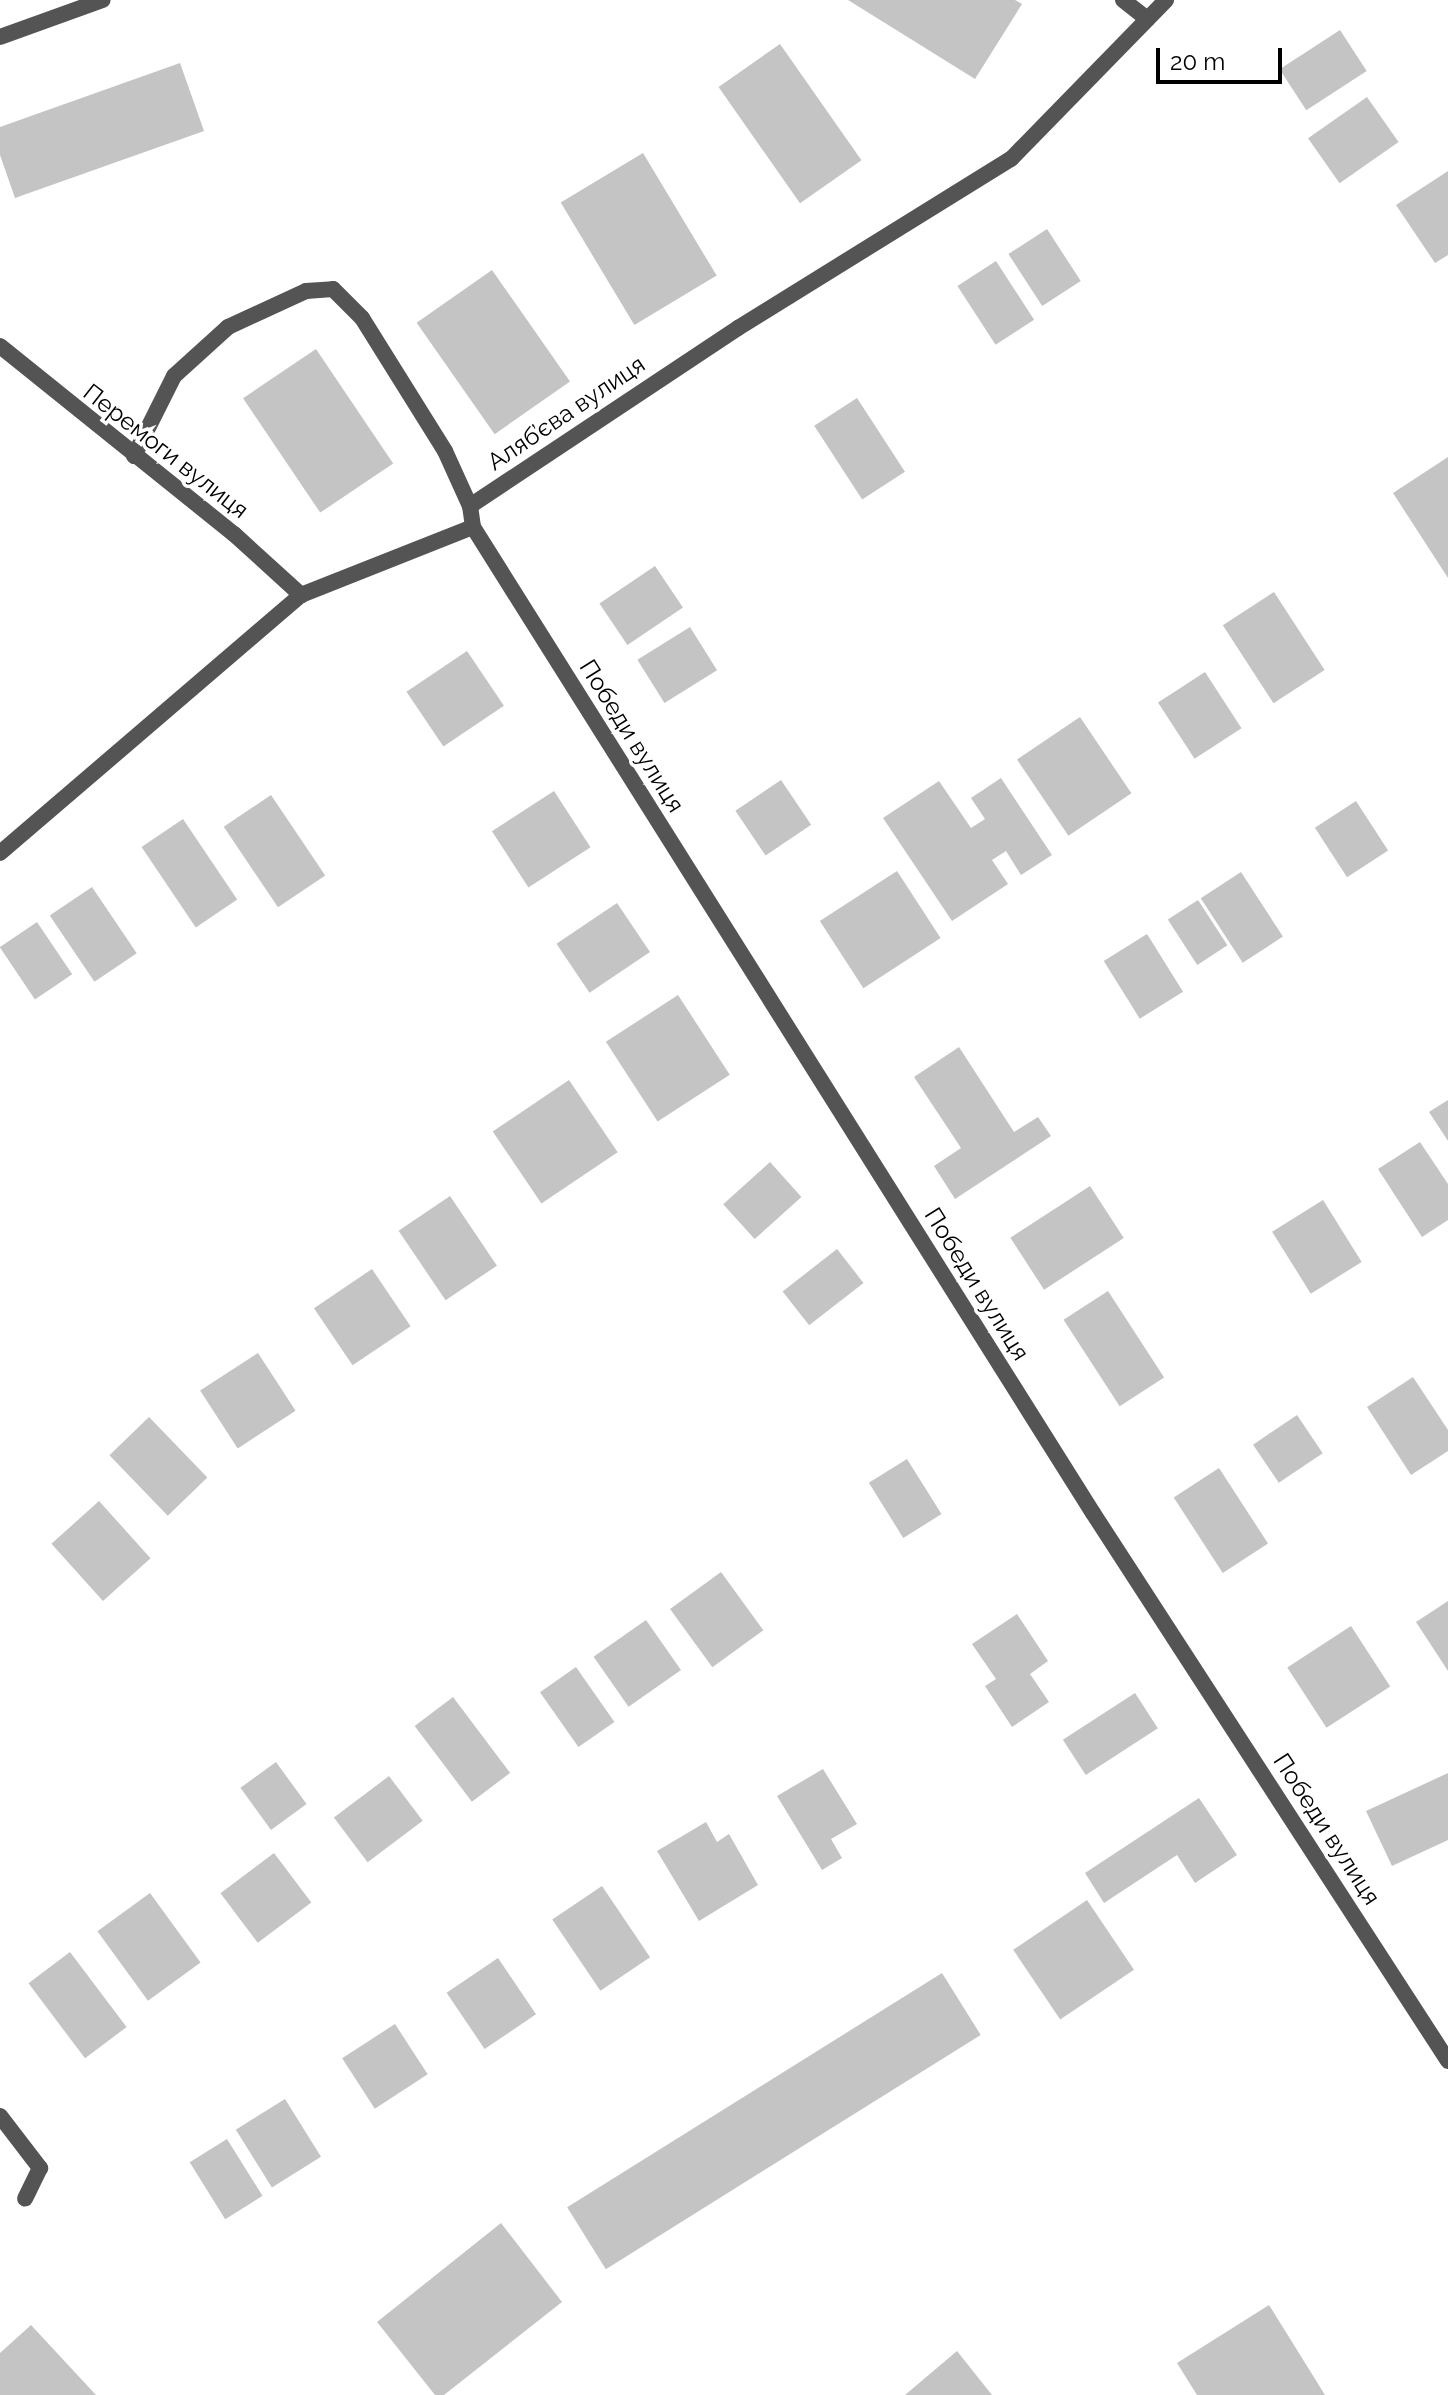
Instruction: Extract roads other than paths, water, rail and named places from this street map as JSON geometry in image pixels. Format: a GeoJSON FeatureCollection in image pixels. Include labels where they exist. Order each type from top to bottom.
{"type":"FeatureCollection","features":[{"type":"Feature","properties":{"kind":"street"},"geometry":{"type":"LineString","coordinates":[[0,37],[103,0]]}},
{"type":"Feature","properties":{"kind":"street"},"geometry":{"type":"LineString","coordinates":[[1123,0],[1147,19]]}},
{"type":"Feature","properties":{"kind":"street","name":"Аляб’єва вулиця"},"geometry":{"type":"LineString","coordinates":[[470,506],[738,328],[1011,159],[1166,0]]}},
{"type":"Feature","properties":{"kind":"street"},"geometry":{"type":"LineString","coordinates":[[0,853],[301,595],[473,527],[470,506],[445,451],[362,318],[333,289],[306,291],[228,327],[174,376],[134,456]]}},
{"type":"Feature","properties":{"kind":"street","name":"Перемоги вулиця"},"geometry":{"type":"LineString","coordinates":[[0,346],[301,595]]}},
{"type":"Feature","properties":{"kind":"street","name":"Победи вулиця"},"geometry":{"type":"LineString","coordinates":[[473,527],[1085,1500],[1443,2043],[1448,2061]]}},
{"type":"Feature","properties":{"kind":"street"},"geometry":{"type":"LineString","coordinates":[[0,2116],[40,2168],[25,2199]]}}]}
